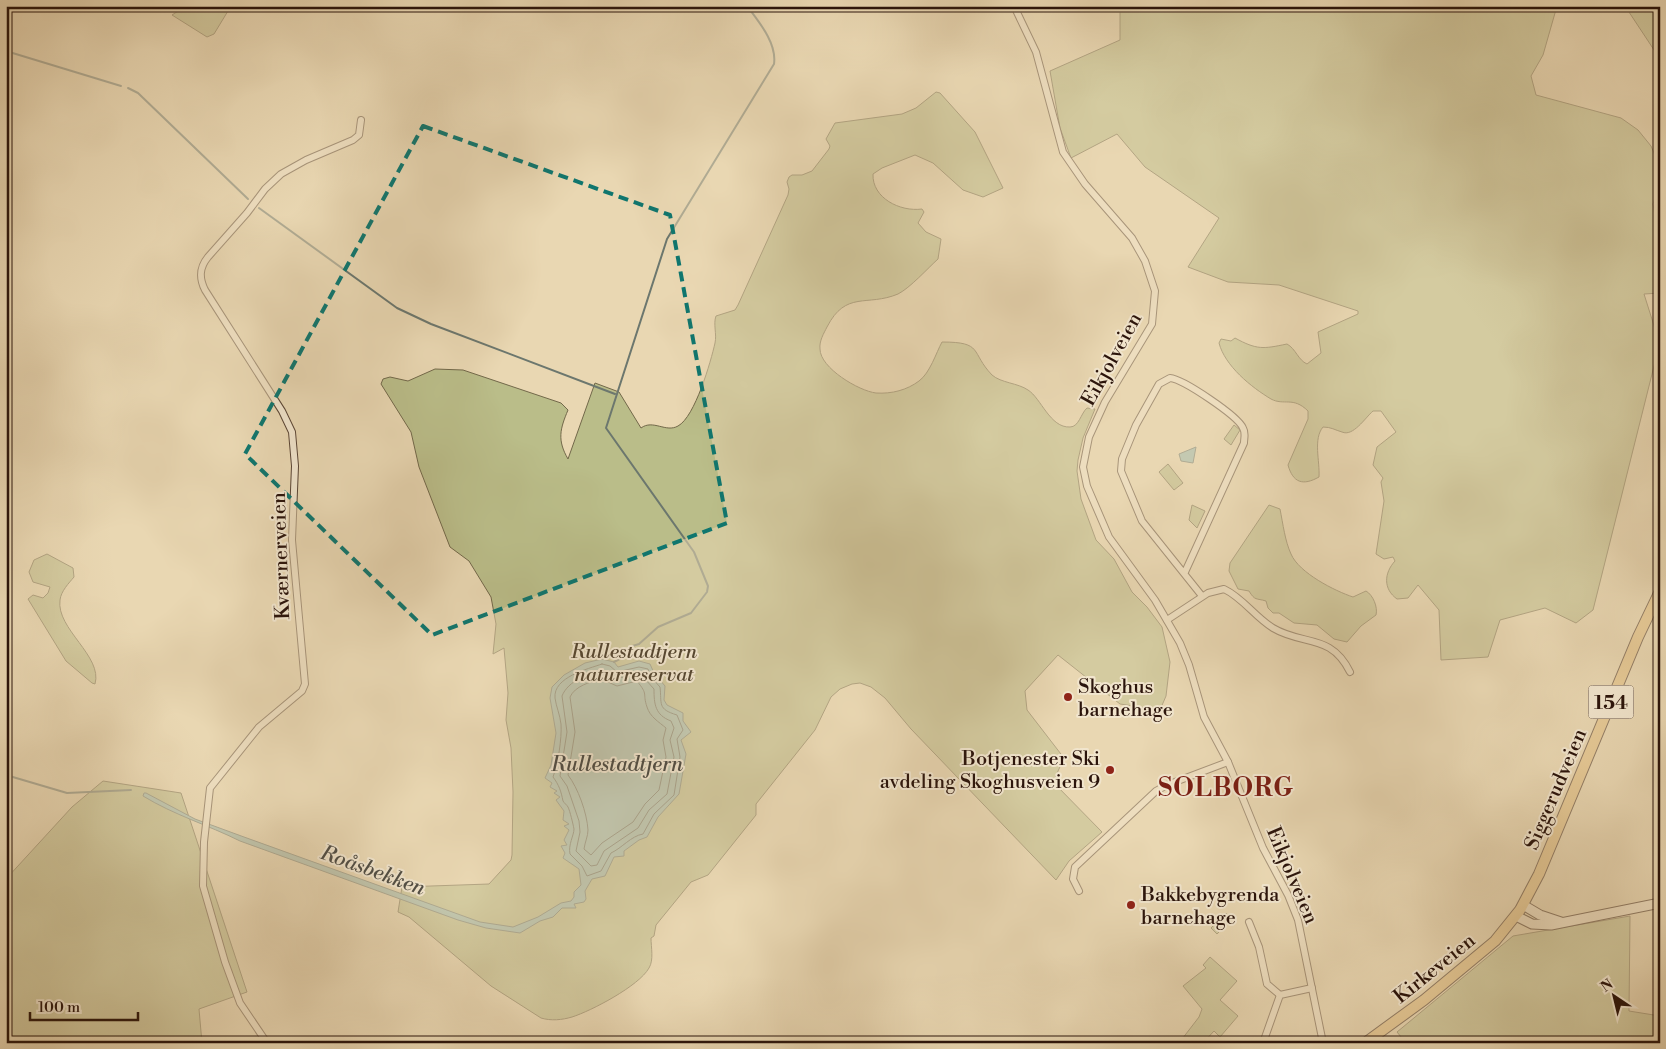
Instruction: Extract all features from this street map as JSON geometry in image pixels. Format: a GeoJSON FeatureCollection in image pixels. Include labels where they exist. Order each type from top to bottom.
{"type":"FeatureCollection","features":[{"type":"Feature","properties":{"kind":"main road","name":"Siggerudveien"},"geometry":{"type":"LineString","coordinates":[[1516,916],[1523,905],[1557,831],[1638,637],[1660,591]]}},
{"type":"Feature","properties":{"kind":"main road"},"geometry":{"type":"LineString","coordinates":[[1516,916],[1537,925],[1587,919],[1660,903]]}},
{"type":"Feature","properties":{"kind":"main road"},"geometry":{"type":"LineString","coordinates":[[1523,905],[1540,915],[1562,922]]}},
{"type":"Feature","properties":{"kind":"main road","name":"Kirkeveien"},"geometry":{"type":"LineString","coordinates":[[1365,1042],[1412,1009],[1478,956],[1502,934],[1516,916]]}},
{"type":"Feature","properties":{"kind":"street","name":"Eikjolveien"},"geometry":{"type":"LineString","coordinates":[[1014,6],[1038,59],[1063,152],[1084,184],[1132,238],[1145,262],[1155,291],[1152,324],[1101,409],[1089,437],[1084,467],[1087,486],[1109,537],[1168,620],[1189,665],[1204,717],[1228,762],[1263,848],[1285,888],[1298,920],[1324,1042]]}},
{"type":"Feature","properties":{"kind":"street","name":"Kværnerveien"},"geometry":{"type":"LineString","coordinates":[[267,1043],[245,1014],[237,998],[206,899],[202,870],[210,788],[259,727],[302,691],[305,684],[292,540],[295,466],[292,432],[277,403],[205,290],[200,278],[201,269],[208,257],[275,179],[299,164],[353,140],[359,135],[361,120]]}},
{"type":"Feature","properties":{"kind":"street"},"geometry":{"type":"LineString","coordinates":[[1185,572],[1244,443],[1245,431],[1238,420],[1187,383],[1170,378],[1159,384],[1153,394],[1136,425],[1120,467],[1142,521],[1185,572],[1202,596]]}},
{"type":"Feature","properties":{"kind":"street"},"geometry":{"type":"LineString","coordinates":[[1168,620],[1213,590],[1227,590],[1272,627],[1314,640],[1332,648],[1350,672]]}},
{"type":"Feature","properties":{"kind":"street"},"geometry":{"type":"LineString","coordinates":[[1078,891],[1073,879],[1074,867],[1156,791],[1228,762]]}},
{"type":"Feature","properties":{"kind":"street"},"geometry":{"type":"LineString","coordinates":[[1249,922],[1259,946],[1267,984],[1280,996]]}},
{"type":"Feature","properties":{"kind":"street"},"geometry":{"type":"LineString","coordinates":[[1280,996],[1312,988]]}},
{"type":"Feature","properties":{"kind":"street"},"geometry":{"type":"LineString","coordinates":[[1263,1043],[1280,996]]}},
{"type":"Feature","properties":{"kind":"highlighted area"},"geometry":{"type":"Polygon","coordinates":[[[423,126],[670,215],[727,523],[432,635],[245,454],[423,126]]]}},
{"type":"Feature","properties":{"kind":"green space"},"geometry":{"type":"Polygon","coordinates":[[[186,6],[231,6],[214,34],[207,37],[172,15],[186,6]]]}},
{"type":"Feature","properties":{"kind":"green space"},"geometry":{"type":"Polygon","coordinates":[[[1120,6],[1557,6],[1543,55],[1531,76],[1536,95],[1621,118],[1638,130],[1651,146],[1660,167],[1659,186],[1653,204],[1660,246],[1660,293],[1644,294],[1656,332],[1656,358],[1593,610],[1576,623],[1545,608],[1500,620],[1488,657],[1441,660],[1439,610],[1418,585],[1408,598],[1397,599],[1392,595],[1387,586],[1387,576],[1395,561],[1393,557],[1384,559],[1376,554],[1384,501],[1381,482],[1383,478],[1373,465],[1377,447],[1396,432],[1381,411],[1373,411],[1359,426],[1350,432],[1346,433],[1323,427],[1318,438],[1319,477],[1303,482],[1293,476],[1288,465],[1308,419],[1308,411],[1303,406],[1293,402],[1280,402],[1271,399],[1255,388],[1233,368],[1222,352],[1219,343],[1221,339],[1231,341],[1235,338],[1249,345],[1260,347],[1287,344],[1307,364],[1321,353],[1318,332],[1358,314],[1358,311],[1279,285],[1228,282],[1188,267],[1219,218],[1145,167],[1117,134],[1071,158],[1060,128],[1050,71],[1120,40],[1120,6]]]}},
{"type":"Feature","properties":{"kind":"green space"},"geometry":{"type":"Polygon","coordinates":[[[1625,6],[1660,6],[1660,59],[1625,6]]]}},
{"type":"Feature","properties":{"kind":"green space","name":"Rullestadtjern naturreservat"},"geometry":{"type":"Polygon","coordinates":[[[936,92],[940,93],[975,132],[1003,188],[983,197],[963,190],[933,163],[915,155],[882,168],[873,174],[877,190],[889,202],[905,208],[922,209],[924,212],[918,223],[926,232],[941,239],[938,259],[913,283],[898,294],[887,298],[850,304],[842,308],[834,315],[822,337],[820,349],[822,356],[826,364],[833,371],[851,383],[876,393],[888,393],[899,391],[919,381],[930,368],[942,342],[955,342],[970,346],[975,350],[985,367],[996,378],[1028,390],[1051,418],[1063,426],[1070,427],[1076,425],[1087,408],[1095,409],[1083,438],[1078,460],[1077,471],[1081,499],[1096,540],[1114,559],[1132,592],[1147,607],[1162,627],[1170,662],[1166,696],[1160,710],[1120,704],[1058,655],[1025,691],[1027,710],[1064,758],[1053,782],[1102,832],[1069,861],[1056,880],[911,729],[885,698],[871,687],[860,683],[840,689],[831,697],[815,730],[756,804],[756,815],[708,875],[691,882],[656,925],[654,936],[651,938],[651,961],[644,975],[614,997],[580,1014],[560,1019],[549,1020],[541,1018],[491,986],[409,917],[398,912],[402,887],[489,884],[511,860],[513,792],[511,748],[506,720],[508,693],[504,648],[493,654],[496,624],[491,597],[469,561],[450,547],[419,467],[411,432],[381,384],[383,379],[390,377],[408,381],[435,369],[463,370],[561,403],[568,410],[563,423],[561,440],[568,459],[595,383],[619,392],[641,428],[650,425],[669,428],[678,426],[690,412],[706,375],[715,343],[716,316],[735,310],[738,305],[788,195],[787,182],[789,177],[812,171],[829,149],[830,146],[826,139],[835,123],[902,114],[916,108],[936,92]]]}},
{"type":"Feature","properties":{"kind":"green space"},"geometry":{"type":"Polygon","coordinates":[[[1234,425],[1240,430],[1231,445],[1224,439],[1234,425]]]}},
{"type":"Feature","properties":{"kind":"green space"},"geometry":{"type":"Polygon","coordinates":[[[1168,464],[1183,483],[1174,490],[1159,472],[1168,464]]]}},
{"type":"Feature","properties":{"kind":"green space"},"geometry":{"type":"Polygon","coordinates":[[[1192,505],[1205,511],[1197,528],[1189,520],[1192,505]]]}},
{"type":"Feature","properties":{"kind":"green space"},"geometry":{"type":"Polygon","coordinates":[[[1269,505],[1280,509],[1289,549],[1295,561],[1302,568],[1318,580],[1345,594],[1353,597],[1366,591],[1373,598],[1376,605],[1376,615],[1361,626],[1347,642],[1334,639],[1317,625],[1294,623],[1279,613],[1273,613],[1268,608],[1266,601],[1254,598],[1249,591],[1238,589],[1229,571],[1230,563],[1269,505]]]}},
{"type":"Feature","properties":{"kind":"green space"},"geometry":{"type":"Polygon","coordinates":[[[47,554],[73,568],[74,577],[62,593],[60,600],[61,611],[71,632],[92,663],[96,674],[95,684],[66,661],[28,599],[33,595],[43,598],[48,593],[50,587],[33,582],[29,572],[34,560],[47,554]]]}},
{"type":"Feature","properties":{"kind":"green space"},"geometry":{"type":"Polygon","coordinates":[[[103,781],[181,793],[247,992],[199,1009],[202,1043],[6,1043],[6,879],[72,807],[103,781]]]}},
{"type":"Feature","properties":{"kind":"green space"},"geometry":{"type":"Polygon","coordinates":[[[1226,913],[1232,919],[1217,934],[1211,928],[1226,913]]]}},
{"type":"Feature","properties":{"kind":"green space"},"geometry":{"type":"Polygon","coordinates":[[[1630,916],[1629,1011],[1660,1016],[1660,1043],[1406,1043],[1397,1032],[1513,936],[1630,916]]]}},
{"type":"Feature","properties":{"kind":"green space"},"geometry":{"type":"Polygon","coordinates":[[[1210,957],[1237,981],[1220,1000],[1238,1016],[1220,1037],[1214,1031],[1203,1043],[1179,1043],[1199,1017],[1202,1009],[1183,986],[1206,968],[1203,965],[1210,957]]]}},
{"type":"Feature","properties":{"kind":"water"},"geometry":{"type":"Polygon","coordinates":[[[1196,447],[1193,463],[1181,461],[1179,454],[1196,447]]]}},
{"type":"Feature","properties":{"kind":"water","name":"Rullestadtjern"},"geometry":{"type":"Polygon","coordinates":[[[602,659],[614,662],[618,667],[639,661],[650,664],[654,673],[665,686],[664,700],[667,705],[683,713],[683,721],[691,732],[681,740],[686,754],[679,794],[658,817],[647,837],[639,840],[624,851],[624,856],[614,857],[605,876],[592,879],[585,891],[586,899],[584,902],[574,904],[576,908],[562,908],[553,917],[540,921],[520,933],[486,928],[458,920],[240,841],[167,809],[143,796],[146,793],[195,819],[480,922],[513,927],[538,917],[561,903],[571,901],[574,897],[574,892],[581,885],[579,869],[563,858],[565,853],[561,846],[567,845],[564,840],[569,830],[564,826],[569,824],[563,820],[564,811],[556,800],[560,797],[554,793],[557,791],[550,787],[552,783],[545,778],[551,765],[556,733],[550,698],[552,687],[564,675],[585,663],[602,659]]]}},
{"type":"Feature","properties":{"kind":"waterway"},"geometry":{"type":"LineString","coordinates":[[614,662],[627,655],[629,647],[639,644],[658,627],[691,613],[707,592],[708,586],[694,552],[606,428],[667,239],[774,64],[773,48],[770,41],[762,26],[747,6]]}},
{"type":"Feature","properties":{"kind":"waterway"},"geometry":{"type":"LineString","coordinates":[[6,51],[121,86]]}},
{"type":"Feature","properties":{"kind":"waterway"},"geometry":{"type":"LineString","coordinates":[[128,88],[138,93],[248,199]]}},
{"type":"Feature","properties":{"kind":"waterway"},"geometry":{"type":"LineString","coordinates":[[259,208],[397,308],[431,324],[615,394]]}},
{"type":"Feature","properties":{"kind":"waterway","name":"Roåsbekken"},"geometry":{"type":"LineString","coordinates":[[6,775],[67,793],[131,790]]}},
{"type":"Feature","properties":{"kind":"place","name":"Skoghus barnehage"},"geometry":{"type":"Point","coordinates":[1068,697]}},
{"type":"Feature","properties":{"kind":"place","name":"Botjenester Ski avdeling Skoghusveien 9"},"geometry":{"type":"Point","coordinates":[1110,770]}},
{"type":"Feature","properties":{"kind":"place","name":"Bakkebygrenda barnehage"},"geometry":{"type":"Point","coordinates":[1131,905]}},
{"type":"Feature","properties":{"kind":"district","name":"SOLBORG"},"geometry":{"type":"Point","coordinates":[1226,787]}}]}
